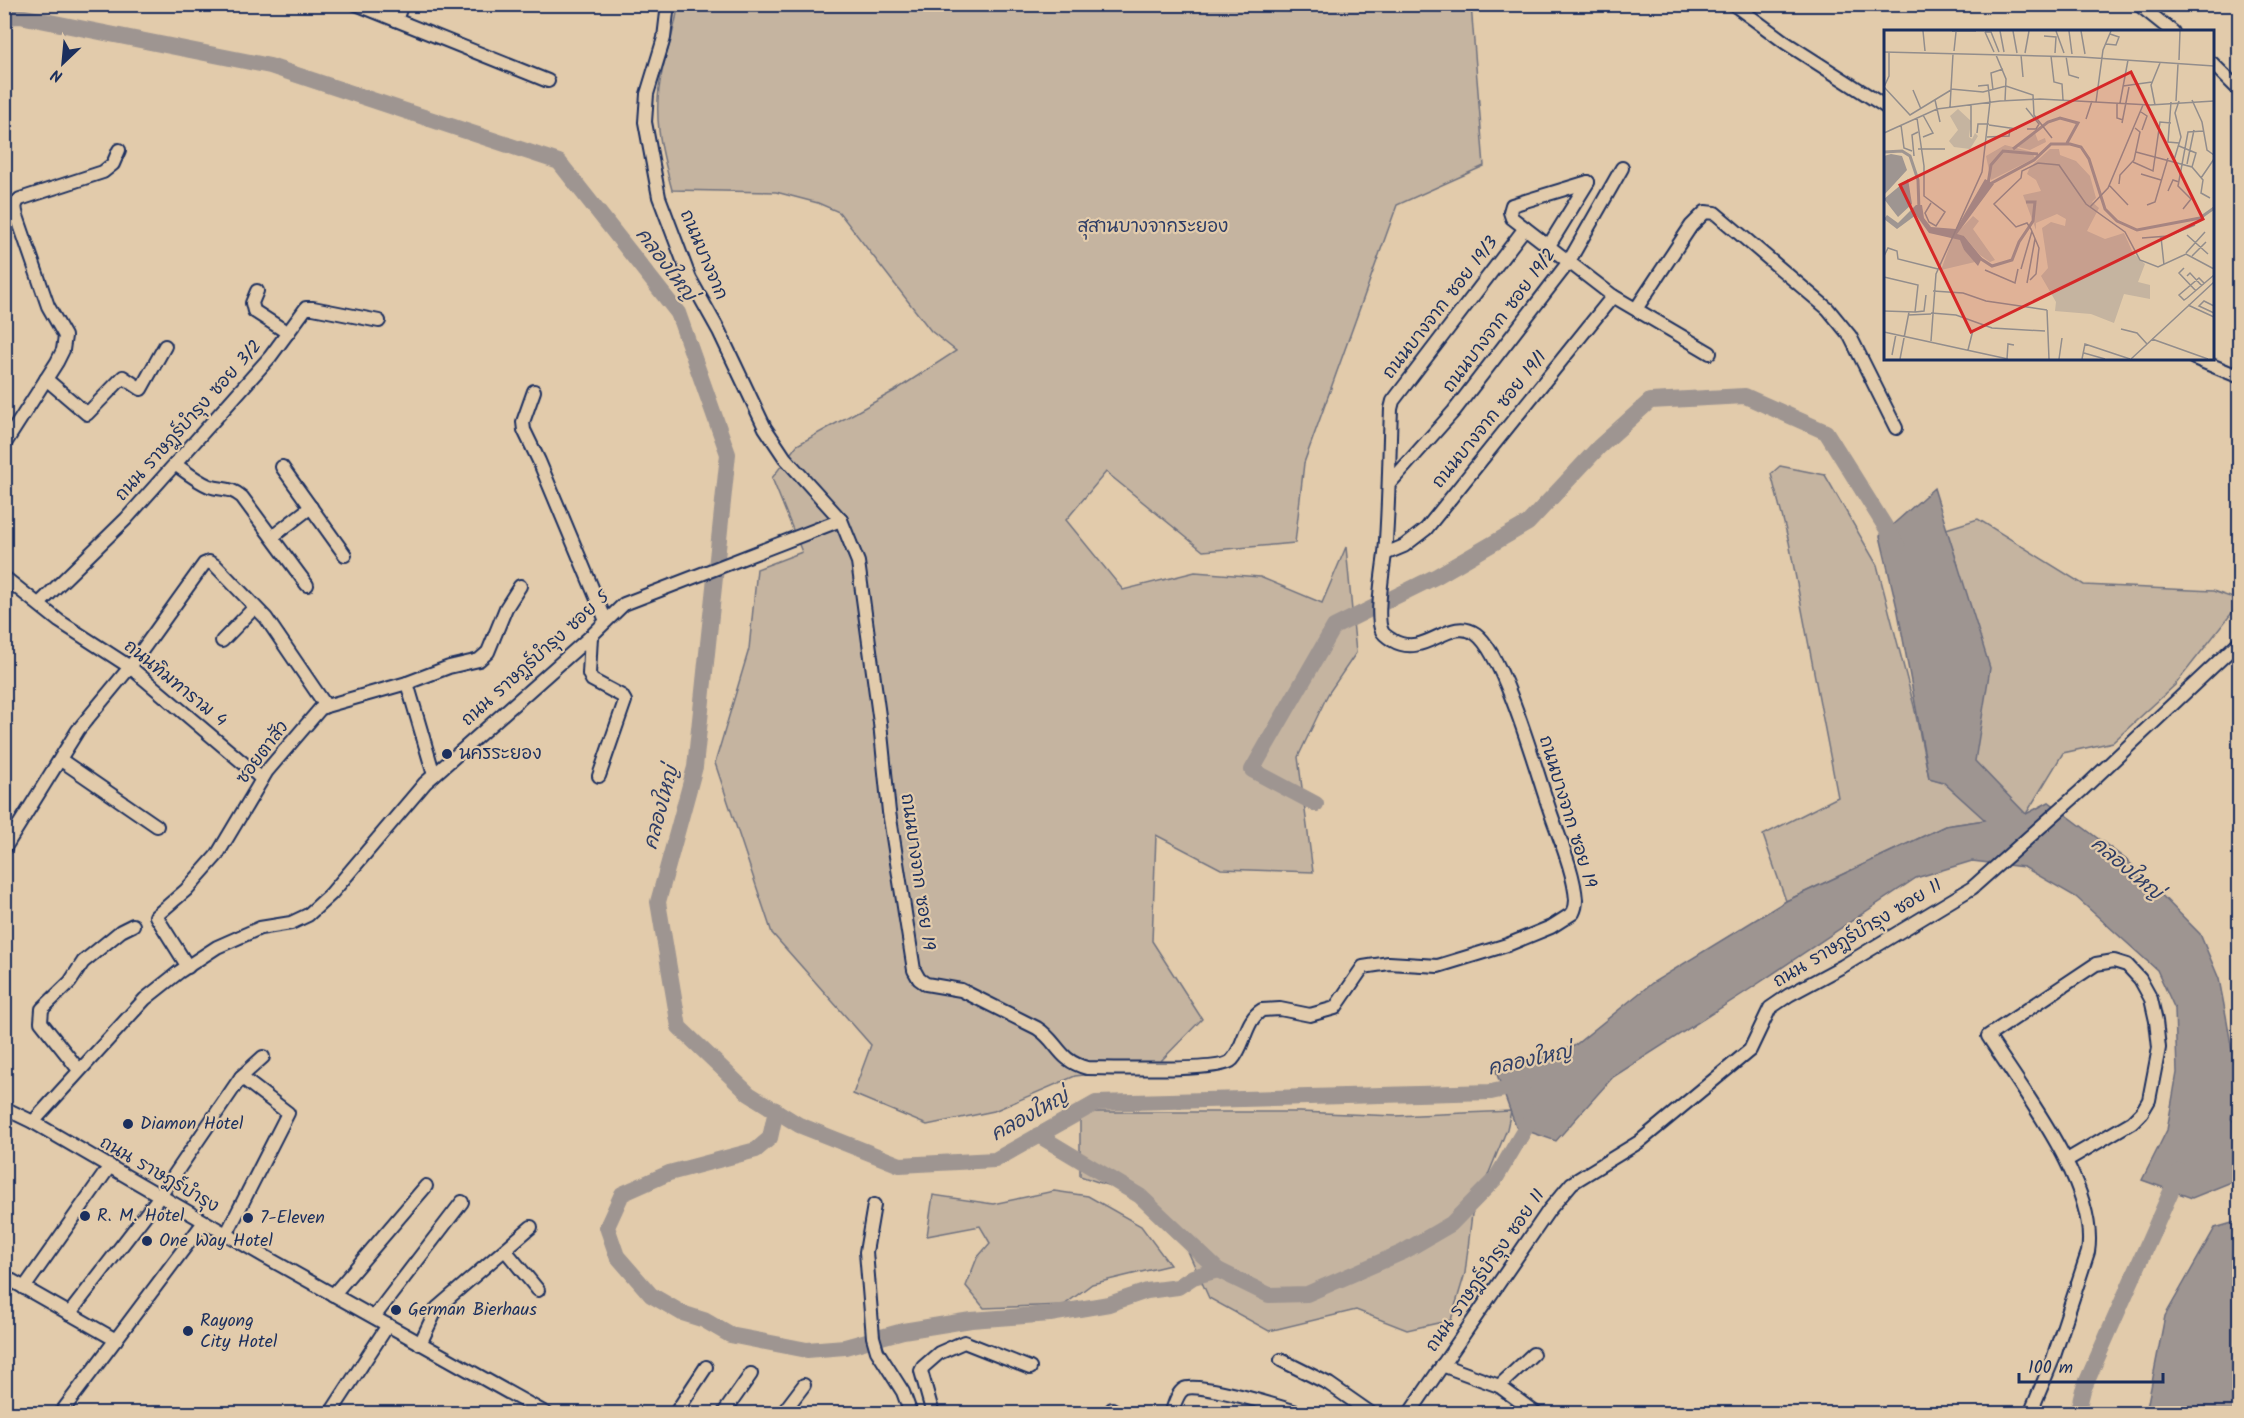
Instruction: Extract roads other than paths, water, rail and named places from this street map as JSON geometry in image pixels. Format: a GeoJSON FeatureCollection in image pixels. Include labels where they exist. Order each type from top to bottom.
{"type":"FeatureCollection","features":[{"type":"Feature","properties":{"kind":"street"},"geometry":{"type":"LineString","coordinates":[[356,4],[548,81]]}},
{"type":"Feature","properties":{"kind":"street"},"geometry":{"type":"LineString","coordinates":[[396,20],[402,4]]}},
{"type":"Feature","properties":{"kind":"street","name":"ถนนบางจาก"},"geometry":{"type":"LineString","coordinates":[[668,4],[664,38],[647,94],[645,122],[659,197],[690,279],[765,428],[785,458],[841,520]]}},
{"type":"Feature","properties":{"kind":"street"},"geometry":{"type":"LineString","coordinates":[[1733,4],[1786,43],[1884,106]]}},
{"type":"Feature","properties":{"kind":"street"},"geometry":{"type":"LineString","coordinates":[[2138,4],[2170,30]]}},
{"type":"Feature","properties":{"kind":"street"},"geometry":{"type":"LineString","coordinates":[[2214,65],[2240,91]]}},
{"type":"Feature","properties":{"kind":"street"},"geometry":{"type":"LineString","coordinates":[[4,445],[63,350],[65,336],[48,306],[17,216],[16,203],[20,199],[103,172],[113,164],[119,150]]}},
{"type":"Feature","properties":{"kind":"street","name":"ถนนบางจาก ซอย 19/2"},"geometry":{"type":"LineString","coordinates":[[1389,484],[1454,411],[1568,263],[1622,168]]}},
{"type":"Feature","properties":{"kind":"street"},"geometry":{"type":"LineString","coordinates":[[1548,247],[1588,182],[1512,205],[1510,212],[1512,218],[1525,228],[1548,247],[1568,263],[1613,296],[1710,353]]}},
{"type":"Feature","properties":{"kind":"street"},"geometry":{"type":"LineString","coordinates":[[1636,309],[1691,226],[1706,212],[1715,213],[1828,309],[1841,323],[1850,336],[1896,429]]}},
{"type":"Feature","properties":{"kind":"street","name":"ถนนบางจาก ซอย 19/3"},"geometry":{"type":"LineString","coordinates":[[1389,484],[1391,409],[1396,394],[1525,228]]}},
{"type":"Feature","properties":{"kind":"street"},"geometry":{"type":"LineString","coordinates":[[257,291],[252,303],[254,311],[288,333]]}},
{"type":"Feature","properties":{"kind":"street","name":"ถนนบางจาก ซอย 19/1"},"geometry":{"type":"LineString","coordinates":[[1384,554],[1404,546],[1426,529],[1613,296]]}},
{"type":"Feature","properties":{"kind":"street","name":"ถนน ราษฎร์บำรุง ซอย 3/2"},"geometry":{"type":"LineString","coordinates":[[39,604],[126,519],[270,357],[302,311],[310,307],[379,321]]}},
{"type":"Feature","properties":{"kind":"street"},"geometry":{"type":"LineString","coordinates":[[46,379],[87,414],[123,377],[141,388],[165,346]]}},
{"type":"Feature","properties":{"kind":"street"},"geometry":{"type":"LineString","coordinates":[[2199,360],[2240,378]]}},
{"type":"Feature","properties":{"kind":"street"},"geometry":{"type":"LineString","coordinates":[[534,391],[523,422],[524,430],[606,621]]}},
{"type":"Feature","properties":{"kind":"street"},"geometry":{"type":"LineString","coordinates":[[175,464],[203,483],[236,492],[242,496],[306,585]]}},
{"type":"Feature","properties":{"kind":"street"},"geometry":{"type":"LineString","coordinates":[[282,467],[345,555]]}},
{"type":"Feature","properties":{"kind":"street","name":"ถนนบางจาก ซอย 19"},"geometry":{"type":"LineString","coordinates":[[841,520],[858,562],[880,723],[889,812],[914,970],[919,979],[926,984],[961,990],[1028,1023],[1042,1031],[1068,1060],[1087,1068],[1203,1068],[1227,1065],[1233,1059],[1250,1023],[1262,1010],[1280,1009],[1318,1014],[1335,1008],[1363,968],[1389,963],[1438,966],[1508,945],[1551,927],[1573,913],[1576,899],[1569,868],[1513,702],[1491,652],[1482,639],[1463,629],[1453,630],[1422,644],[1404,646],[1381,631],[1381,579],[1389,484]]}},
{"type":"Feature","properties":{"kind":"street"},"geometry":{"type":"LineString","coordinates":[[272,537],[311,507]]}},
{"type":"Feature","properties":{"kind":"street","name":"ถนน ราษฎร์บำรุง ซอย 5"},"geometry":{"type":"LineString","coordinates":[[33,1122],[145,999],[217,947],[260,928],[291,923],[309,915],[331,894],[434,775],[624,604],[766,547],[841,520]]}},
{"type":"Feature","properties":{"kind":"street"},"geometry":{"type":"LineString","coordinates":[[4,849],[78,730],[130,667],[204,564],[209,562],[216,566],[274,629],[326,706]]}},
{"type":"Feature","properties":{"kind":"street","name":"ถนนทิมทาราม 4"},"geometry":{"type":"LineString","coordinates":[[4,577],[59,621],[130,667],[262,779]]}},
{"type":"Feature","properties":{"kind":"street","name":"ซอยตาสัว"},"geometry":{"type":"LineString","coordinates":[[188,967],[156,916],[186,890],[209,865],[225,843],[262,779],[316,714],[326,706],[407,683],[449,667],[479,660],[488,652],[506,608],[520,586]]}},
{"type":"Feature","properties":{"kind":"street"},"geometry":{"type":"LineString","coordinates":[[222,641],[255,607]]}},
{"type":"Feature","properties":{"kind":"street"},"geometry":{"type":"LineString","coordinates":[[591,636],[589,674],[592,680],[622,696],[625,701],[599,776]]}},
{"type":"Feature","properties":{"kind":"street","name":"ถนน ราษฎร์บำรุง ซอย 11"},"geometry":{"type":"LineString","coordinates":[[1408,1413],[1549,1210],[1572,1183],[1639,1142],[1724,1073],[1749,1050],[1770,1008],[1972,888],[2083,789],[2240,641]]}},
{"type":"Feature","properties":{"kind":"street"},"geometry":{"type":"LineString","coordinates":[[407,683],[434,775]]}},
{"type":"Feature","properties":{"kind":"street"},"geometry":{"type":"LineString","coordinates":[[61,760],[157,826]]}},
{"type":"Feature","properties":{"kind":"street"},"geometry":{"type":"LineString","coordinates":[[79,1070],[41,1022],[40,1013],[70,982],[83,962],[121,931],[133,925]]}},
{"type":"Feature","properties":{"kind":"street"},"geometry":{"type":"LineString","coordinates":[[2030,1413],[2053,1359],[2089,1243],[2086,1211],[2067,1160],[1988,1036],[2096,964],[2114,961],[2127,965],[2140,979],[2151,999],[2156,1021],[2158,1048],[2149,1100],[2132,1122],[2067,1160]]}},
{"type":"Feature","properties":{"kind":"street"},"geometry":{"type":"LineString","coordinates":[[69,1314],[160,1196],[241,1077],[263,1057]]}},
{"type":"Feature","properties":{"kind":"street"},"geometry":{"type":"LineString","coordinates":[[226,1235],[288,1113],[241,1077]]}},
{"type":"Feature","properties":{"kind":"street","name":"ถนน ราษฎร์บำรุง"},"geometry":{"type":"LineString","coordinates":[[4,1108],[33,1122],[226,1235],[420,1344],[547,1413]]}},
{"type":"Feature","properties":{"kind":"street"},"geometry":{"type":"LineString","coordinates":[[24,1288],[110,1166]]}},
{"type":"Feature","properties":{"kind":"street"},"geometry":{"type":"LineString","coordinates":[[333,1295],[426,1186]]}},
{"type":"Feature","properties":{"kind":"street"},"geometry":{"type":"LineString","coordinates":[[374,1317],[462,1202]]}},
{"type":"Feature","properties":{"kind":"street"},"geometry":{"type":"LineString","coordinates":[[874,1204],[866,1252],[873,1336],[878,1351],[903,1392],[911,1413]]}},
{"type":"Feature","properties":{"kind":"street"},"geometry":{"type":"LineString","coordinates":[[60,1413],[204,1222]]}},
{"type":"Feature","properties":{"kind":"street"},"geometry":{"type":"LineString","coordinates":[[420,1344],[437,1308],[531,1227]]}},
{"type":"Feature","properties":{"kind":"street"},"geometry":{"type":"LineString","coordinates":[[505,1250],[538,1290]]}},
{"type":"Feature","properties":{"kind":"street"},"geometry":{"type":"LineString","coordinates":[[4,1279],[9,1279],[116,1340]]}},
{"type":"Feature","properties":{"kind":"street"},"geometry":{"type":"LineString","coordinates":[[330,1413],[388,1325]]}},
{"type":"Feature","properties":{"kind":"street"},"geometry":{"type":"LineString","coordinates":[[933,1413],[921,1371],[939,1353],[957,1343],[970,1343],[1030,1368]]}},
{"type":"Feature","properties":{"kind":"street"},"geometry":{"type":"LineString","coordinates":[[1500,1386],[1533,1354]]}},
{"type":"Feature","properties":{"kind":"street"},"geometry":{"type":"LineString","coordinates":[[1281,1360],[1329,1384],[1372,1413]]}},
{"type":"Feature","properties":{"kind":"street"},"geometry":{"type":"LineString","coordinates":[[1442,1365],[1500,1386],[1537,1413]]}},
{"type":"Feature","properties":{"kind":"street"},"geometry":{"type":"LineString","coordinates":[[675,1413],[706,1366]]}},
{"type":"Feature","properties":{"kind":"street"},"geometry":{"type":"LineString","coordinates":[[723,1413],[751,1374]]}},
{"type":"Feature","properties":{"kind":"street"},"geometry":{"type":"LineString","coordinates":[[782,1413],[804,1385]]}},
{"type":"Feature","properties":{"kind":"street"},"geometry":{"type":"LineString","coordinates":[[1171,1413],[1180,1391],[1188,1387],[1234,1395],[1303,1413]]}},
{"type":"Feature","properties":{"kind":"water"},"geometry":{"type":"Polygon","coordinates":[[[1934,488],[1990,668],[1975,761],[2026,814],[2049,802],[2128,861],[2200,934],[2219,979],[2237,1081],[2231,1119],[2239,1126],[2239,1179],[2192,1198],[2142,1180],[2167,1130],[2177,1073],[2175,1009],[2157,970],[2076,897],[2024,867],[1972,861],[1916,878],[1613,1077],[1556,1141],[1516,1127],[1495,1069],[1540,1058],[1574,1046],[1652,983],[1786,901],[1945,826],[1985,820],[1943,782],[1929,778],[1898,612],[1880,536],[1934,488]]]}},
{"type":"Feature","properties":{"kind":"water"},"geometry":{"type":"Polygon","coordinates":[[[2239,1221],[2239,1413],[2146,1413],[2165,1316],[2215,1228],[2239,1221]]]}},
{"type":"Feature","properties":{"kind":"waterway","name":"คลองใหญ่"},"geometry":{"type":"LineString","coordinates":[[4,17],[20,16],[270,66],[559,162],[678,313],[728,454],[695,767],[658,902],[679,1027],[749,1094],[799,1125],[900,1165],[995,1160],[1096,1103],[1491,1092],[1523,1085]]}},
{"type":"Feature","properties":{"kind":"waterway"},"geometry":{"type":"LineString","coordinates":[[1316,804],[1252,770],[1334,627],[1437,576],[1528,523],[1599,447],[1650,401],[1745,396],[1826,432],[1898,547]]}},
{"type":"Feature","properties":{"kind":"waterway"},"geometry":{"type":"LineString","coordinates":[[776,1110],[770,1138],[756,1150],[669,1173],[622,1194],[607,1227],[617,1256],[651,1295],[682,1313],[704,1320],[730,1335],[807,1350],[845,1347],[903,1331],[971,1320],[1050,1314],[1109,1304],[1147,1291],[1178,1287],[1193,1277],[1218,1270]]}},
{"type":"Feature","properties":{"kind":"waterway"},"geometry":{"type":"LineString","coordinates":[[1038,1135],[1140,1196],[1218,1270],[1269,1295],[1307,1294],[1403,1252],[1451,1224],[1496,1178],[1535,1112]]}},
{"type":"Feature","properties":{"kind":"waterway","name":"คลองใหญ่"},"geometry":{"type":"LineString","coordinates":[[2077,1414],[2083,1390],[2180,1171]]}},
{"type":"Feature","properties":{"kind":"place","name":"นครระยอง"},"geometry":{"type":"Point","coordinates":[447,754]}},
{"type":"Feature","properties":{"kind":"place","name":"Diamon Hotel"},"geometry":{"type":"Point","coordinates":[128,1124]}},
{"type":"Feature","properties":{"kind":"place","name":"R. M. Hotel"},"geometry":{"type":"Point","coordinates":[85,1216]}},
{"type":"Feature","properties":{"kind":"place","name":"7-Eleven"},"geometry":{"type":"Point","coordinates":[248,1218]}},
{"type":"Feature","properties":{"kind":"place","name":"One Way Hotel"},"geometry":{"type":"Point","coordinates":[147,1241]}},
{"type":"Feature","properties":{"kind":"place","name":"German Bierhaus"},"geometry":{"type":"Point","coordinates":[396,1310]}},
{"type":"Feature","properties":{"kind":"place","name":"Rayong City Hotel"},"geometry":{"type":"Point","coordinates":[188,1331]}},
{"type":"Feature","properties":{"kind":"park label","name":"สุสานบางจากระยอง"},"geometry":{"type":"Point","coordinates":[1153,227]}}]}
